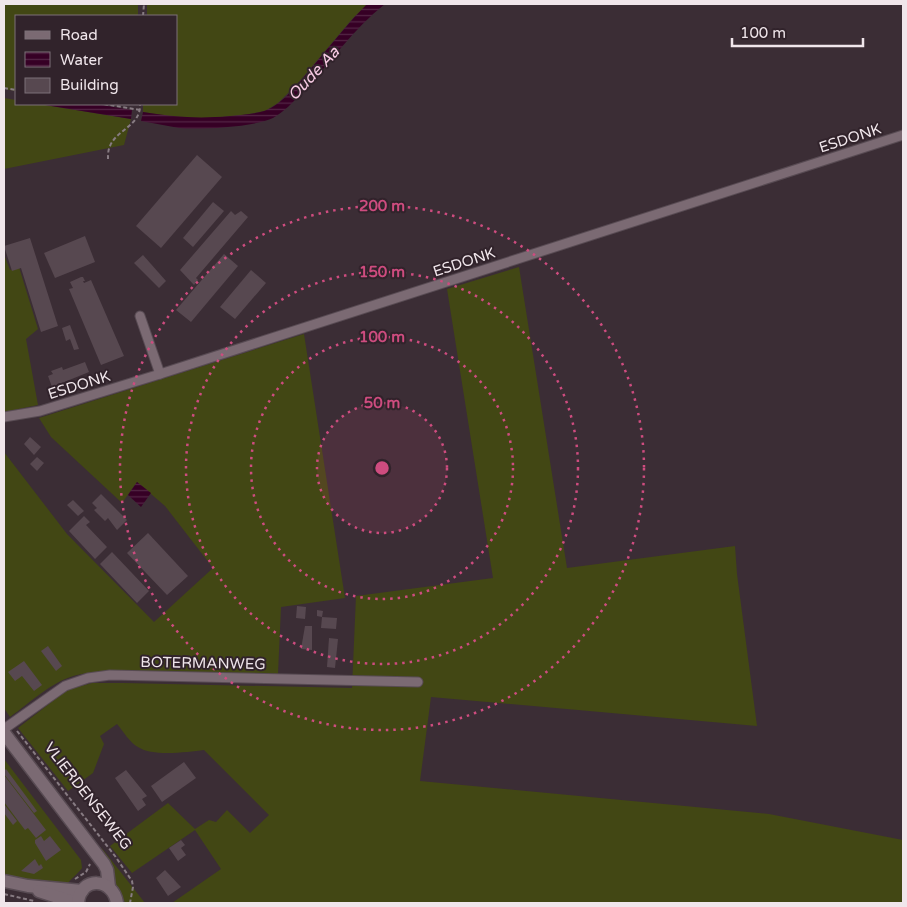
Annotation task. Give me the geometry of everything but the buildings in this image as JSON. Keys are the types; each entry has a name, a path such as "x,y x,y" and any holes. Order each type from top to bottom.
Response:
{"street":[{"name":"ESDONK","path":"4,418 40,411 160,374 903,135"},
{"path":"140,316 160,374"},
{"name":"BOTERMANWEG","path":"6,729 64,686 88,678 110,674 418,682"},
{"name":"VLIERDENSEWEG","path":"6,729 95,860 107,870 109,887 121,903"},
{"name":"VLIERDENSEWEG","path":"95,860 96,883"},
{"path":"4,881 28,886 82,891"},
{"path":"28,886 77,903 82,891 90,884 96,883 109,887"}],"path":[{"path":"110,105 140,110"},
{"path":"108,159 110,147 116,138 137,119 140,105"},
{"name":"VLIERDENSEWEG","path":"6,729 114,856 132,881 133,887 121,903"},
{"path":"68,890 76,878 86,872 95,860"},
{"path":"4,894 36,902"}],"green space":[{"path":"4,4 138,4 138,15 15,15 15,91 4,89"},
{"path":"147,4 368,4 353,18 298,83 278,103 265,111 199,119 178,118 143,112 143,105 178,105 178,15 147,15"},
{"path":"4,98 15,100 15,105 45,105 131,119 124,145 4,169"},
{"path":"5,257 10,270 19,267 38,329 26,339 38,405 4,412"},
{"path":"519,267 567,568 735,546 757,726 431,697 420,781 769,814 903,840 903,903 172,903 221,869 195,830 132,873 110,846 168,803 195,829 209,820 216,822 227,810 250,833 269,815 204,750 161,753 144,750 132,743 117,724 100,736 104,744 93,773 68,791 18,728 67,690 92,683 352,688 356,596 493,578 447,289"},
{"path":"304,334 345,598 281,607 278,674 117,671 82,674 68,678 50,687 10,717 4,708 4,452 67,534 154,622 213,568 165,506 137,482 122,503 51,437 39,418"},
{"path":"4,759 81,860 82,868 66,886 4,876"},
{"path":"101,847 145,903 126,903 120,896 114,886"}],"water":[{"name":"Oude Aa","path":"367,4 385,4 352,35 302,93 285,110 273,118 241,126 200,129 179,128 141,121 143,112 207,117 252,114 272,107 287,96"},
{"path":"45,105 101,105 132,110 131,119"},
{"path":"137,482 151,493 141,507 128,495"}]}
